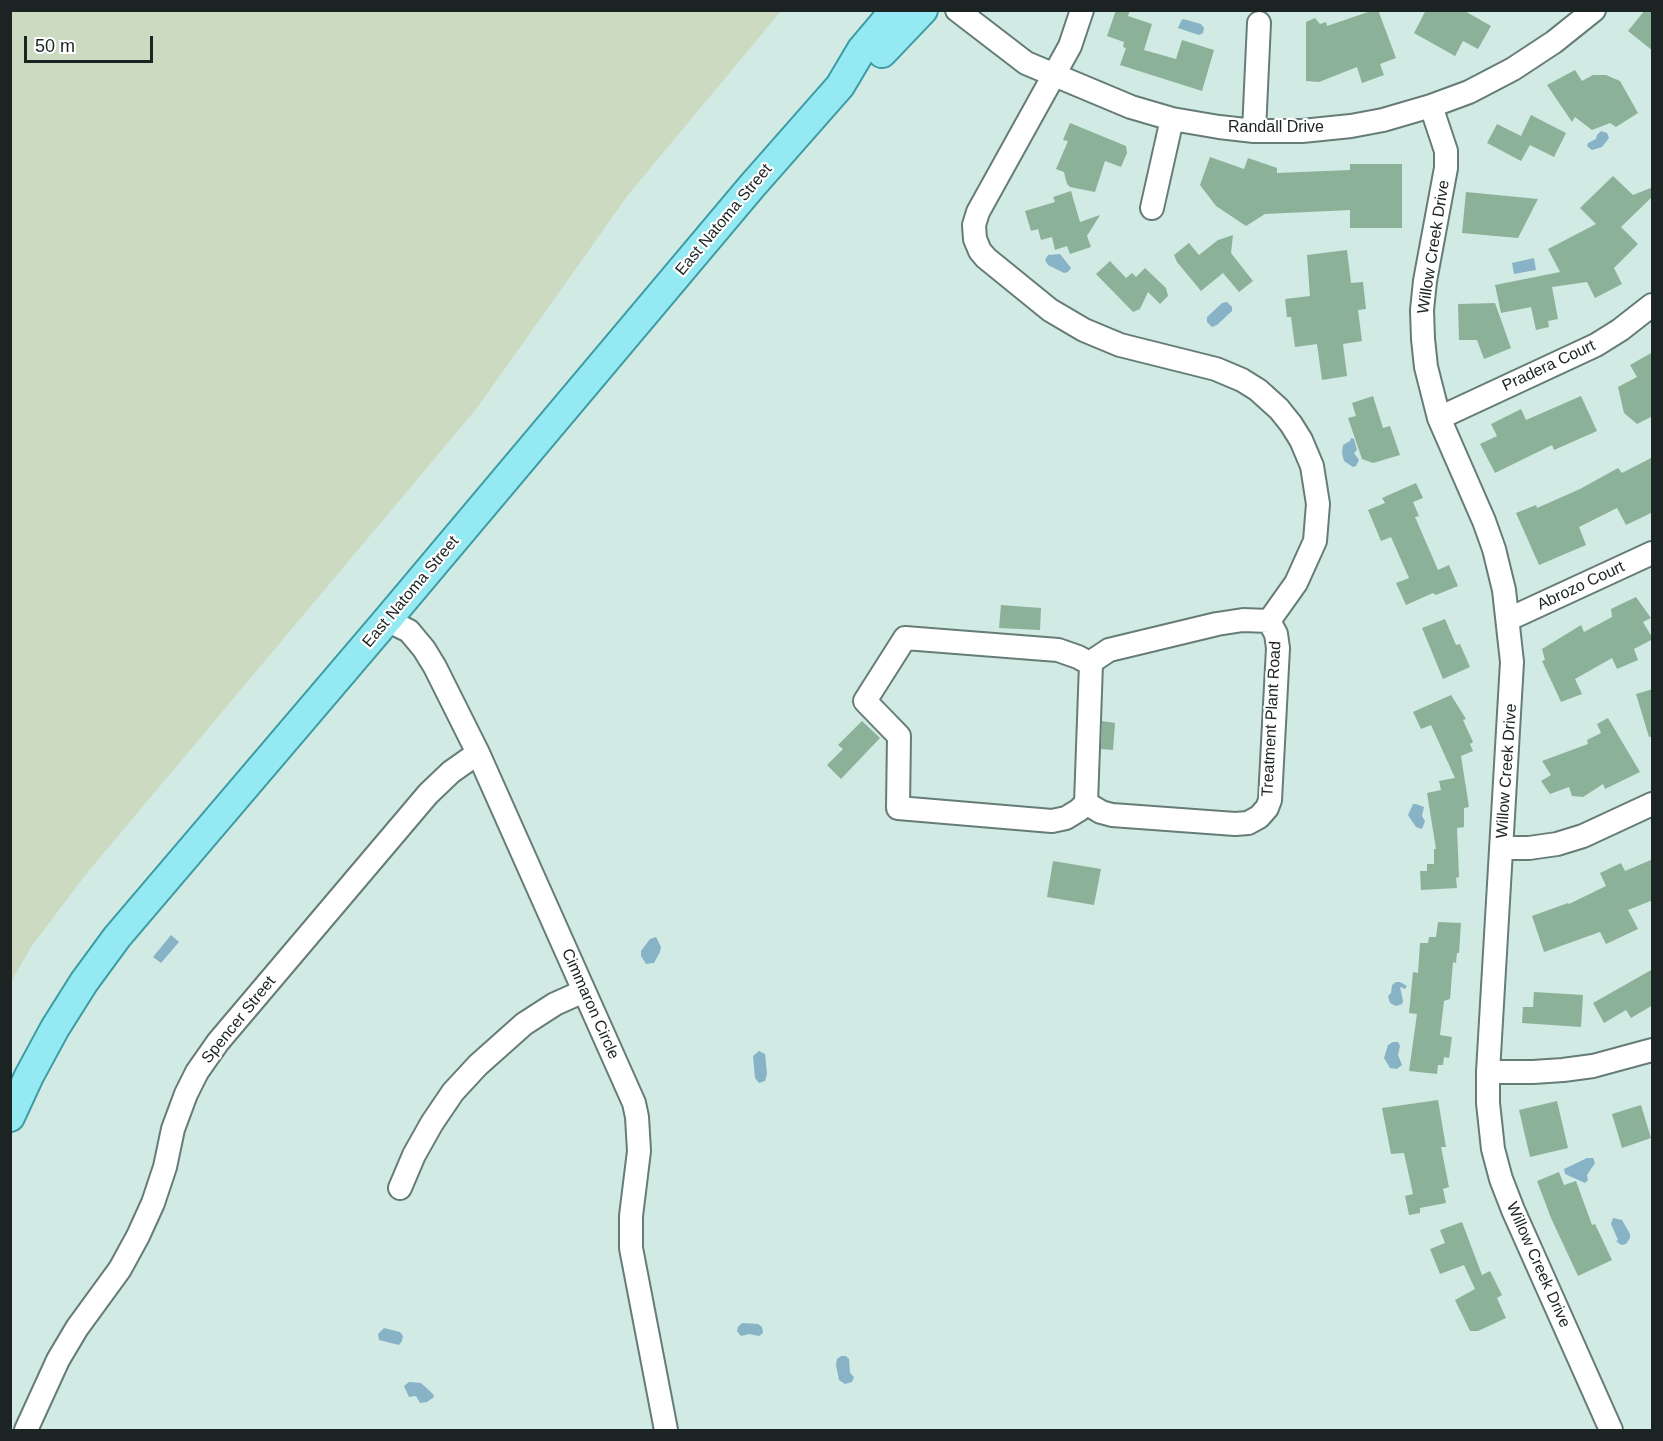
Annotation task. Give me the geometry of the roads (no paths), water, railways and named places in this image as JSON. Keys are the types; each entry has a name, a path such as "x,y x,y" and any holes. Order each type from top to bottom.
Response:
{"main road":[{"name":"East Natoma Street","path":"10,1117 55,1028 84,982 117,938 752,186 840,86 862,49 895,10"},
{"name":"East Natoma Street","path":"840,86 873,61 923,10"}],"street":[{"name":"Randall Drive","path":"957,10 1026,63 1054,76 1131,107 1172,119 1254,131 1302,131 1351,126 1383,120 1431,106 1469,92 1513,69 1554,42 1594,10"},
{"name":"Treatment Plant Road","path":"1082,10 1070,46 978,212 974,225 975,239 986,258 1058,315 1084,330 1120,345 1216,369 1242,380 1265,396 1291,424 1312,466 1318,504 1315,541 1296,583 1269,621"},
{"path":"1254,131 1259,23"},
{"name":"Willow Creek Drive","path":"1431,106 1446,151 1446,168 1425,281 1422,310 1426,367 1439,418 1494,549 1509,619 1512,662 1488,1072 1488,1103 1493,1149 1501,1179 1517,1220 1611,1431"},
{"path":"1152,208 1172,119"},
{"name":"Pradera Court","path":"1439,418 1596,345 1653,305"},
{"name":"Abrozo Court","path":"1509,619 1653,553"},
{"name":"Cimmaron Circle","path":"387,620 409,631 435,667 478,753 627,1087 637,1117 639,1151 631,1216 631,1248 666,1431"},
{"name":"Treatment Plant Road","path":"1091,664 1102,653 1109,650 1217,624 1243,620 1269,621"},
{"name":"Treatment Plant Road","path":"1086,803 1101,812 1112,815 1235,824 1248,823 1259,817 1270,800 1278,648 1276,634 1269,621"},
{"path":"905,638 1058,650 1091,664 1086,803 1066,818 1052,821 898,808 899,736 865,702 905,638"},
{"name":"Spencer Street","path":"26,1431 58,1360 72,1336 120,1269 138,1236 153,1203 165,1167 173,1129 197,1072 218,1041 428,794 478,753"},
{"path":"1502,848 1529,848 1557,844 1583,836 1653,804"},
{"path":"400,1188 414,1155 432,1123 453,1092 477,1065 524,1024 555,1004 584,991"},
{"path":"1488,1072 1563,1070 1593,1066 1653,1050"}],"water":[{"path":"1183,19 1201,24 1204,28 1203,33 1199,35 1178,28"},
{"path":"1601,131 1607,133 1609,138 1602,147 1592,150 1587,146 1588,143 1596,139"},
{"path":"1060,254 1071,268 1068,272 1064,273 1048,265 1045,260 1048,255"},
{"path":"1534,258 1536,270 1514,274 1512,263"},
{"path":"1227,302 1232,307 1232,311 1212,327 1207,322 1207,317 1222,303"},
{"path":"1351,438 1354,439 1357,450 1354,453 1359,460 1353,467 1344,461 1342,453 1343,445"},
{"path":"1413,804 1424,807 1422,816 1425,821 1422,829 1416,827 1408,815"},
{"path":"171,935 179,942 161,963 153,957"},
{"path":"656,937 661,947 660,952 654,963 646,964 641,951 650,939"},
{"path":"1396,982 1407,986 1405,989 1400,987 1403,1001 1402,1004 1396,1006 1390,1003 1388,996 1392,985"},
{"path":"1398,1042 1400,1046 1398,1055 1402,1065 1397,1069 1390,1068 1384,1058 1388,1045"},
{"path":"759,1051 765,1054 767,1074 765,1081 759,1083 755,1078 753,1056"},
{"path":"1587,1158 1593,1158 1595,1163 1585,1183 1565,1174 1564,1169"},
{"path":"1613,1218 1622,1220 1630,1234 1626,1244 1621,1245 1616,1241 1618,1240 1611,1224"},
{"path":"742,1323 758,1324 762,1327 763,1333 759,1336 749,1334 741,1336 737,1331"},
{"path":"384,1328 400,1332 403,1336 399,1345 379,1340 378,1334"},
{"path":"841,1356 849,1359 850,1373 854,1377 852,1382 845,1384 839,1380 836,1365 837,1359"},
{"path":"409,1382 421,1383 434,1397 427,1402 420,1403 416,1396 409,1397 404,1386"}]}
